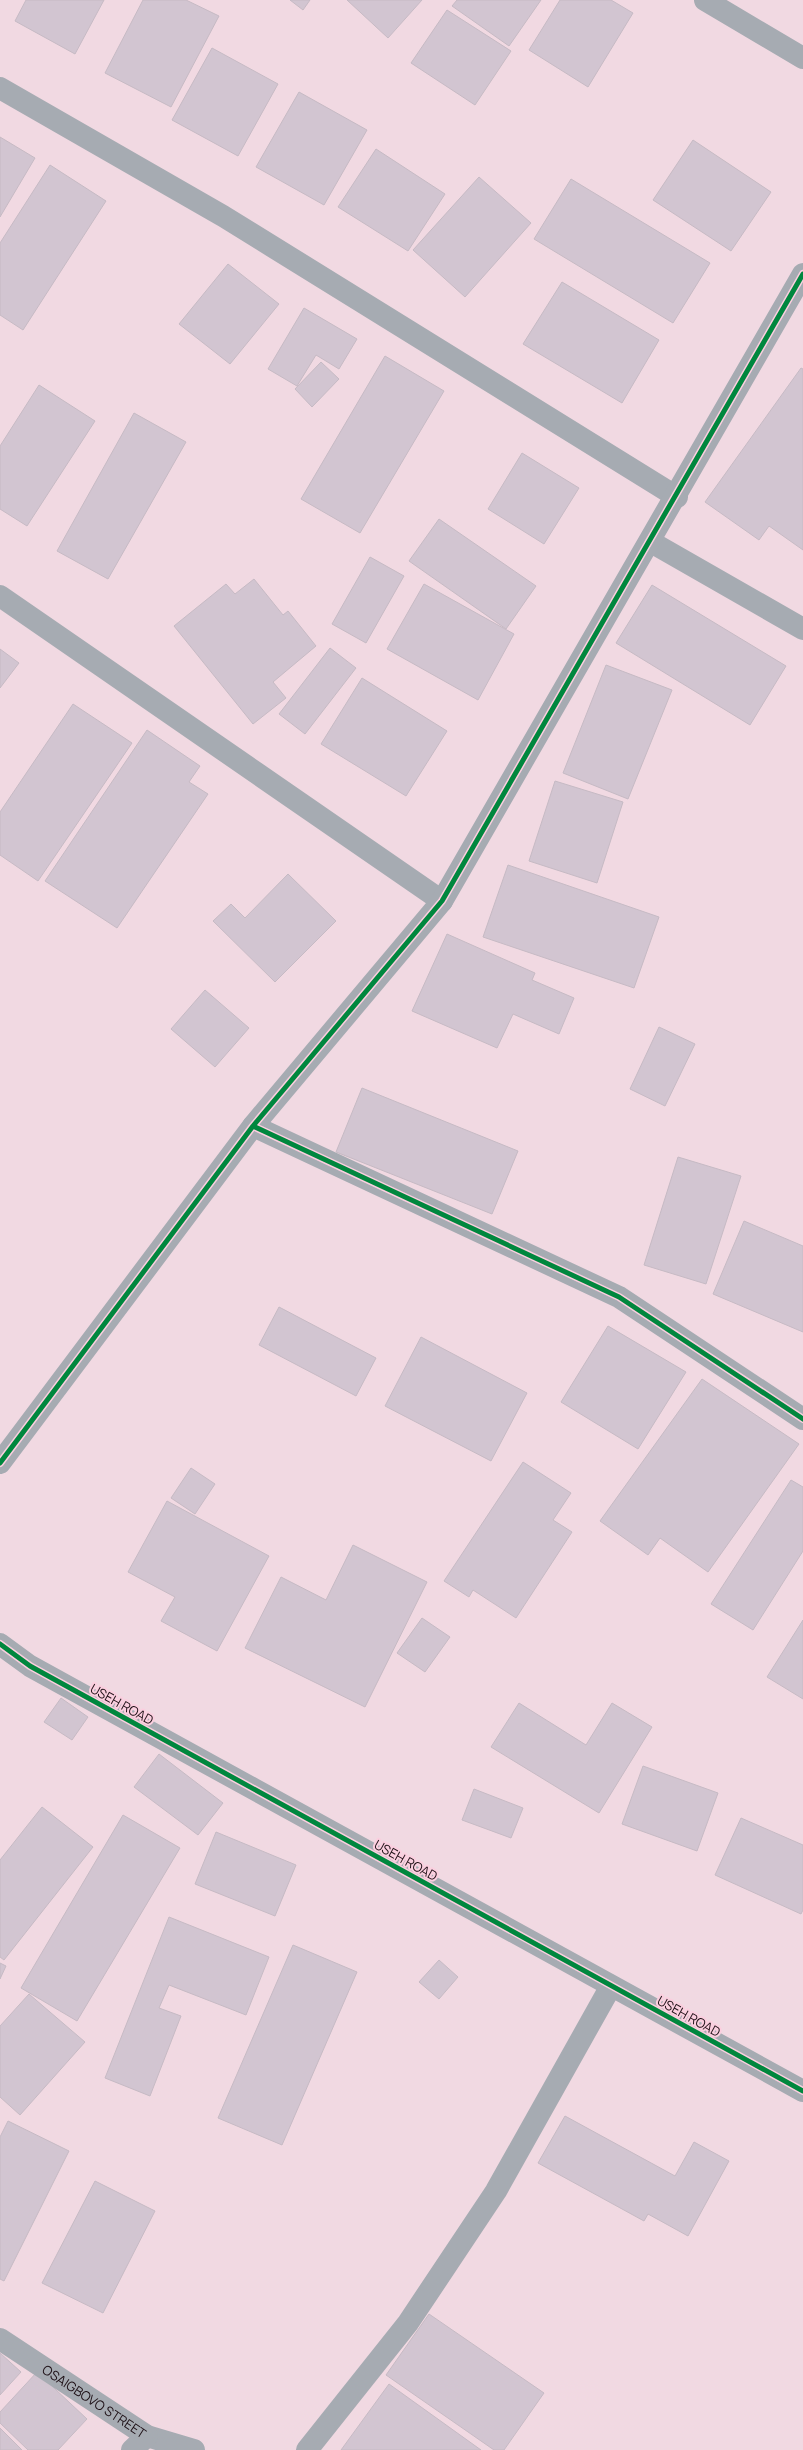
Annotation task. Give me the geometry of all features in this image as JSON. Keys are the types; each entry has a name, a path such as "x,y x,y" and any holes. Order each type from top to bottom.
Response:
{"street":[{"path":"705,0 803,58"},
{"path":"0,88 223,216 676,497"},
{"path":"0,1463 253,1126 442,901 651,542 803,274"},
{"path":"651,542 803,629"},
{"path":"0,596 442,901"},
{"path":"253,1126 619,1297 803,1419"},
{"name":"USEH ROAD","path":"0,1644 30,1666 803,2091"},
{"path":"306,2450 408,2323 496,2190 611,1986"},
{"name":"OSAIGBOVO STREET","path":"0,2339 139,2443 194,2450"}],"building":[{"path":"26,0 104,0 75,54 15,21"},
{"path":"143,0 186,0 219,16 171,107 105,73"},
{"path":"290,0 310,0 303,10"},
{"path":"347,0 422,0 388,38"},
{"path":"457,0 541,0 509,46 452,6"},
{"path":"560,0 611,0 633,13 588,87 529,50"},
{"path":"447,10 511,51 475,105 411,63"},
{"path":"212,48 278,84 238,156 172,120"},
{"path":"299,92 367,130 324,205 256,167"},
{"path":"0,137 35,158 0,217"},
{"path":"693,140 771,192 731,251 653,200"},
{"path":"376,149 445,194 408,251 338,207"},
{"path":"50,165 106,201 23,330 0,315 0,243"},
{"path":"479,177 531,223 465,297 413,250"},
{"path":"571,179 710,263 673,323 534,239"},
{"path":"228,264 279,304 230,364 179,324"},
{"path":"562,282 659,340 622,403 523,344"},
{"path":"304,308 357,339 339,369 316,355 297,386 268,369"},
{"path":"385,356 444,391 360,533 301,499"},
{"path":"321,362 339,379 312,407 295,389"},
{"path":"801,368 803,369 803,550 769,526 759,540 705,502"},
{"path":"39,385 95,421 27,526 0,509 0,446"},
{"path":"134,413 186,442 108,579 57,551"},
{"path":"522,453 579,488 544,544 488,509"},
{"path":"439,519 536,586 506,629 409,561"},
{"path":"370,557 404,576 366,643 332,624"},
{"path":"254,579 283,615 288,611 316,646 273,682 286,698 253,724 174,626 226,584 235,594"},
{"path":"424,584 514,634 478,700 387,649"},
{"path":"652,585 786,666 750,725 616,643"},
{"path":"330,648 356,668 305,734 279,714"},
{"path":"0,649 19,663 0,688"},
{"path":"606,665 672,690 628,799 563,773"},
{"path":"362,678 447,731 406,796 321,744"},
{"path":"73,704 132,743 38,881 0,855 0,812"},
{"path":"147,730 200,766 189,782 208,794 117,928 45,881"},
{"path":"555,781 623,802 597,883 529,861"},
{"path":"508,865 659,917 634,988 483,937"},
{"path":"288,874 336,921 275,982 213,921 231,904 245,918"},
{"path":"447,934 535,973 532,980 574,998 559,1034 513,1014 497,1048 412,1011"},
{"path":"205,990 249,1028 215,1067 171,1029"},
{"path":"659,1027 695,1044 665,1106 630,1089"},
{"path":"362,1088 518,1151 492,1214 336,1152"},
{"path":"678,1157 741,1176 706,1284 644,1265"},
{"path":"744,1221 803,1246 803,1332 713,1294"},
{"path":"279,1307 376,1358 356,1396 259,1345"},
{"path":"608,1326 686,1372 638,1449 561,1402"},
{"path":"421,1337 527,1393 491,1461 385,1406"},
{"path":"702,1379 799,1444 708,1572 660,1538 648,1555 600,1521"},
{"path":"523,1462 571,1493 553,1520 572,1532 516,1618 473,1590 469,1597 444,1581"},
{"path":"191,1468 215,1484 195,1514 171,1498"},
{"path":"791,1480 803,1487 803,1551 753,1630 711,1604"},
{"path":"167,1501 269,1556 217,1651 161,1621 175,1597 128,1572"},
{"path":"353,1545 427,1582 365,1707 245,1648 281,1577 326,1600"},
{"path":"422,1618 450,1637 425,1672 397,1653"},
{"path":"803,1620 803,1699 767,1677"},
{"path":"61,1698 88,1717 72,1740 44,1722"},
{"path":"519,1703 586,1745 612,1703 652,1727 599,1813 491,1747"},
{"path":"159,1754 223,1803 198,1835 134,1787"},
{"path":"643,1766 718,1793 697,1851 622,1824"},
{"path":"474,1789 523,1808 511,1838 462,1820"},
{"path":"42,1807 93,1847 4,1960 0,1957 0,1860"},
{"path":"123,1815 180,1848 77,2021 21,1988"},
{"path":"741,1818 803,1845 803,1910 801,1914 715,1875"},
{"path":"216,1832 296,1865 275,1916 195,1884"},
{"path":"169,1917 269,1957 246,2015 169,1985 159,2008 181,2016 150,2096 105,2078"},
{"path":"293,1945 357,1972 282,2145 218,2118"},
{"path":"439,1960 458,1977 439,1999 419,1982"},
{"path":"0,1963 6,1966 0,1979"},
{"path":"29,1994 85,2042 20,2115 0,2097 0,2026"},
{"path":"565,2116 675,2176 694,2142 729,2161 688,2236 648,2214 644,2221 538,2163"},
{"path":"8,2121 69,2151 4,2281 0,2279 0,2137"},
{"path":"95,2181 155,2211 103,2313 42,2283"},
{"path":"429,2314 544,2393 504,2450 494,2450 386,2375"},
{"path":"0,2353 21,2372 0,2395"},
{"path":"37,2372 87,2419 58,2450 28,2450 0,2423 0,2412"},
{"path":"389,2384 481,2450 341,2450"},
{"path":"0,2428 22,2450 0,2450"}],"cycle path":[{"path":"253,1126 442,901 803,274"},
{"path":"0,1463 253,1126 619,1297 803,1419"},
{"path":"0,1644 30,1666 803,2091"}]}
